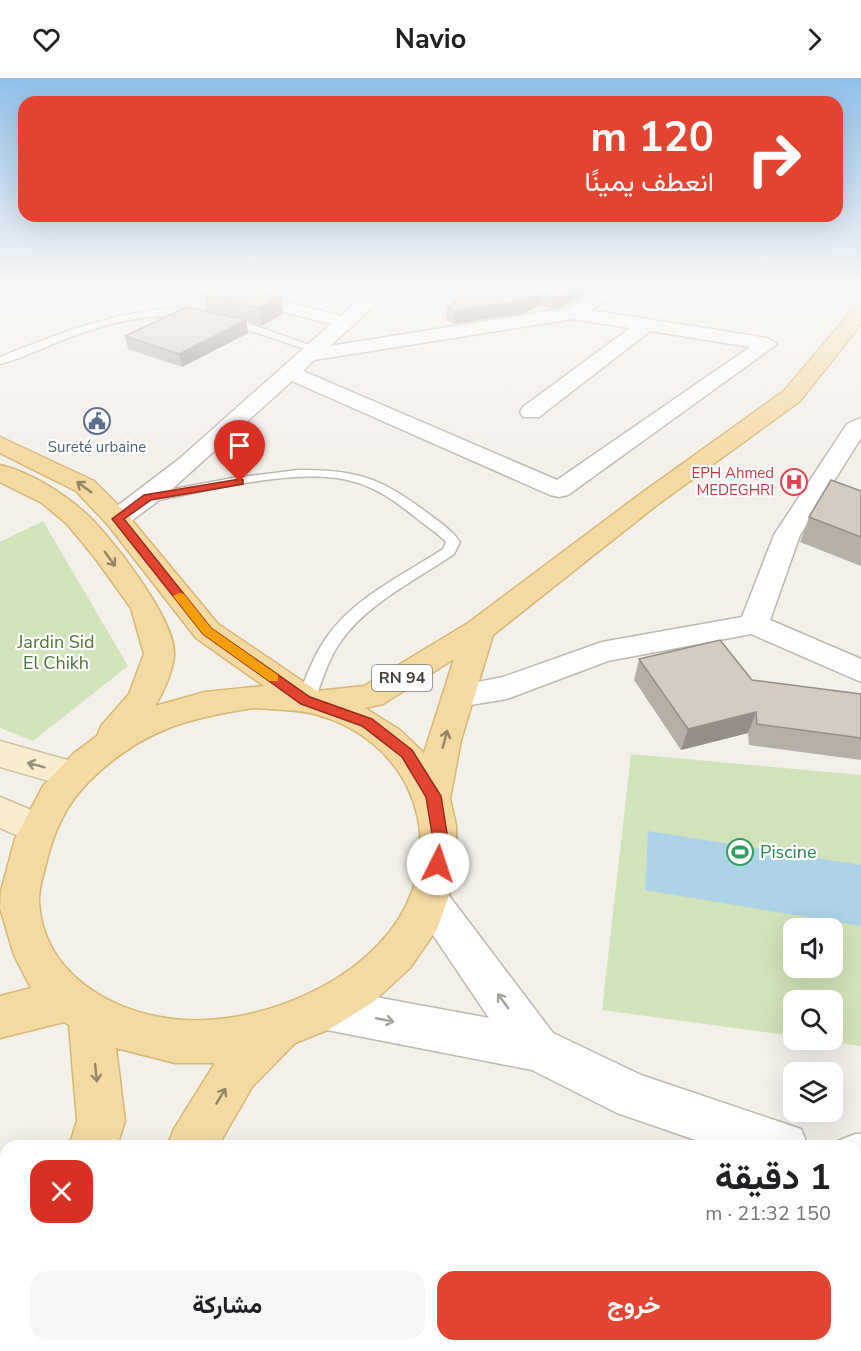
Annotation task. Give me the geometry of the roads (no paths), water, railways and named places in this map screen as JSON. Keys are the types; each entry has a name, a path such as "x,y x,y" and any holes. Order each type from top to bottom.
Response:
{"main road":[{"path":"479,630 648,500 792,396 833,346"},
{"path":"0,444 85,486 117,519 207,631 312,702 367,722 407,753 433,796 442,846 430,901 407,941 372,978 327,1009 278,1030 227,1041 177,1042 130,1033 79,1007 32,954 9,905 35,828 52,800 144,698 159,654 145,607 105,552 76,518 51,498 0,472"},
{"name":"RN 94","path":"433,796 444,740 479,630"},
{"name":"RN 94","path":"312,702 372,696 479,630"},
{"path":"0,753 85,765 145,725 198,705 253,697 312,702"},
{"path":"0,811 35,828"},
{"path":"0,1017 79,1007"},
{"path":"79,1007 101,1121 95,1140"},
{"path":"195,1140 236,1071 278,1030"}],"street":[{"path":"117,519 147,498 290,374 318,346"},
{"path":"312,352 351,346"},
{"path":"531,412 618,346"},
{"path":"290,374 559,490 763,346"},
{"path":"754,624 787,535 855,429 861,425"},
{"path":"458,696 507,688 602,652 754,624 861,670"},
{"path":"430,901 537,1049"},
{"path":"327,1009 537,1049 634,1096 766,1140"}],"lane":[{"path":"0,361 34,346"},
{"path":"296,346 312,352"},
{"path":"147,498 286,475 346,473 378,485 446,534 453,542 449,551 371,605 340,631 321,662 312,702"}],"water":[{"path":"648,831 861,865 861,926 843,923 843,918 813,918 645,890"}],"place":[{"name":"Sureté urbaine","path":"97,421"},
{"name":"EPH Ahmed MEDEGHRI","path":"794,482"},
{"name":"Piscine","path":"740,852"}],"park label":[{"name":"Jardin Sid El Chikh","path":"56,652"}]}
